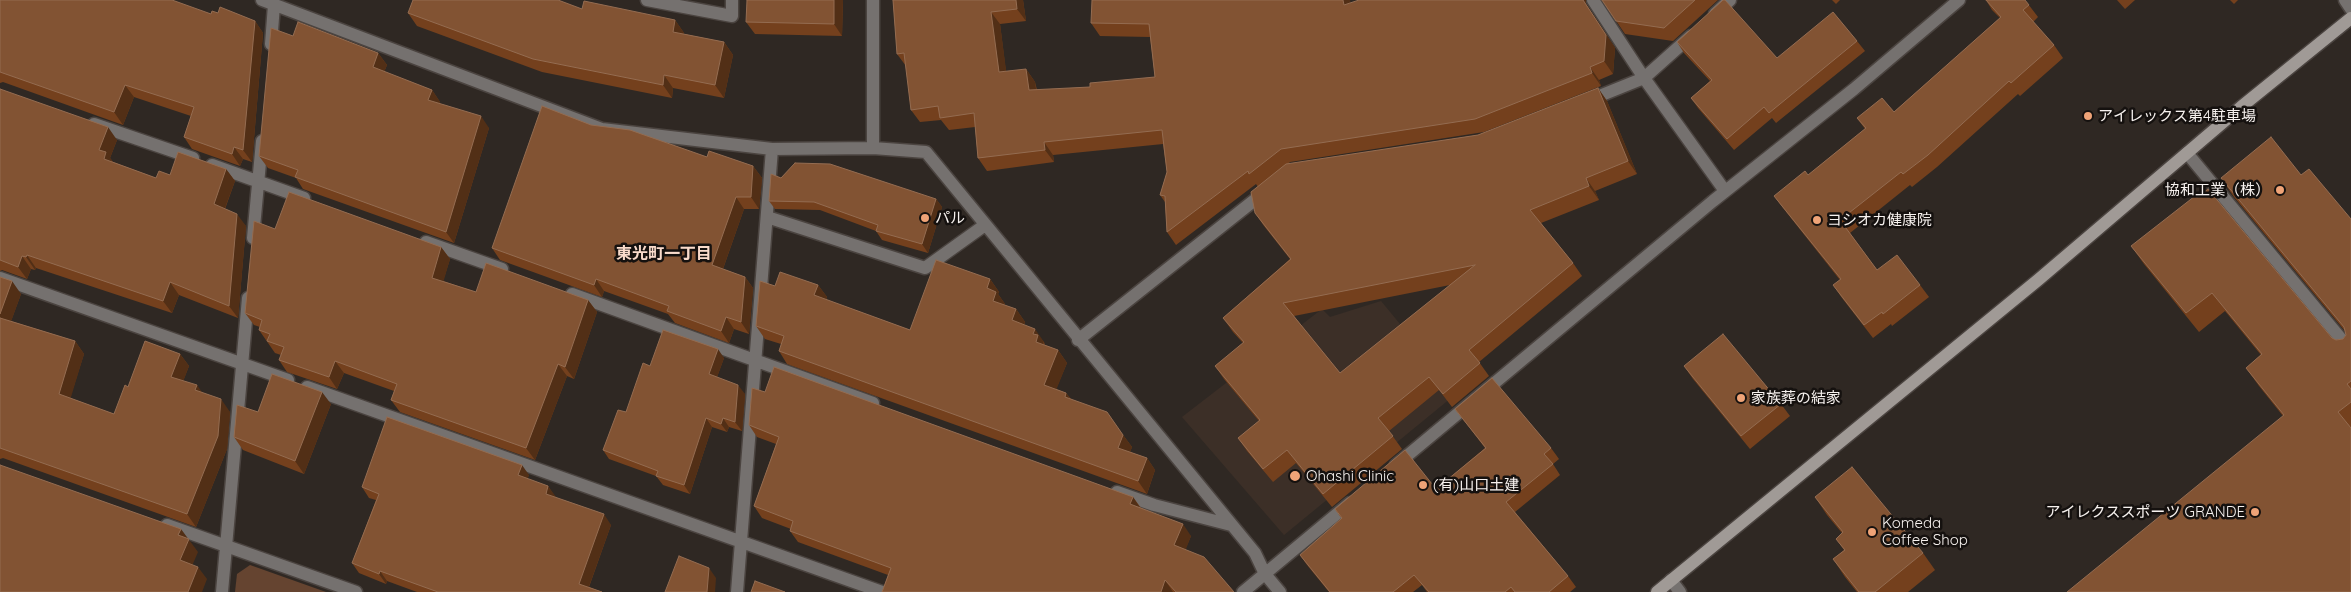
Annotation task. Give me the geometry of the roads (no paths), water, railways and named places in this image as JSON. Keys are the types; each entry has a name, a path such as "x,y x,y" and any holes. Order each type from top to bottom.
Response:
{"street":[{"path":"262,0 602,129 772,149 873,148 926,152 1078,340 1255,553 1265,574 1280,592"},
{"path":"647,0 732,16 732,0"},
{"path":"873,0 873,148"},
{"path":"1593,0 1644,78 1725,192"},
{"path":"1574,106 1644,78 1730,0"},
{"path":"1388,471 1725,192 1854,89 1958,0"},
{"path":"2345,0 2351,9"},
{"path":"270,54 274,5"},
{"path":"1657,592 2038,280 2187,153 2351,18"},
{"path":"83,120 314,202"},
{"path":"252,248 263,132"},
{"path":"736,592 772,149"},
{"path":"2187,153 2351,351"},
{"path":"1078,340 1277,182"},
{"path":"767,217 925,268 985,225"},
{"path":"417,239 511,272"},
{"path":"0,278 882,592"},
{"path":"222,592 249,287"},
{"path":"558,289 884,407"},
{"path":"1107,488 1154,505 1231,525"},
{"path":"1243,592 1357,497"},
{"path":"150,520 356,592"},
{"path":"1671,580 1680,592"}],"place":[{"name":"アイレックス第4駐車場","path":"2088,116"},
{"name":"協和工業（株）","path":"2280,190"},
{"name":"パル","path":"925,218"},
{"name":"ヨシオカ健康院","path":"1817,220"},
{"name":"家族葬の結家","path":"1741,398"},
{"name":"Ohashi Clinic","path":"1295,476"},
{"name":"(有)山口土建","path":"1423,485"},
{"name":"アイレクススポーツ GRANDE","path":"2255,512"},
{"name":"Komeda Coffee Shop","path":"1872,532"}],"district":[{"name":"東光町一丁目","path":"664,254"}]}
